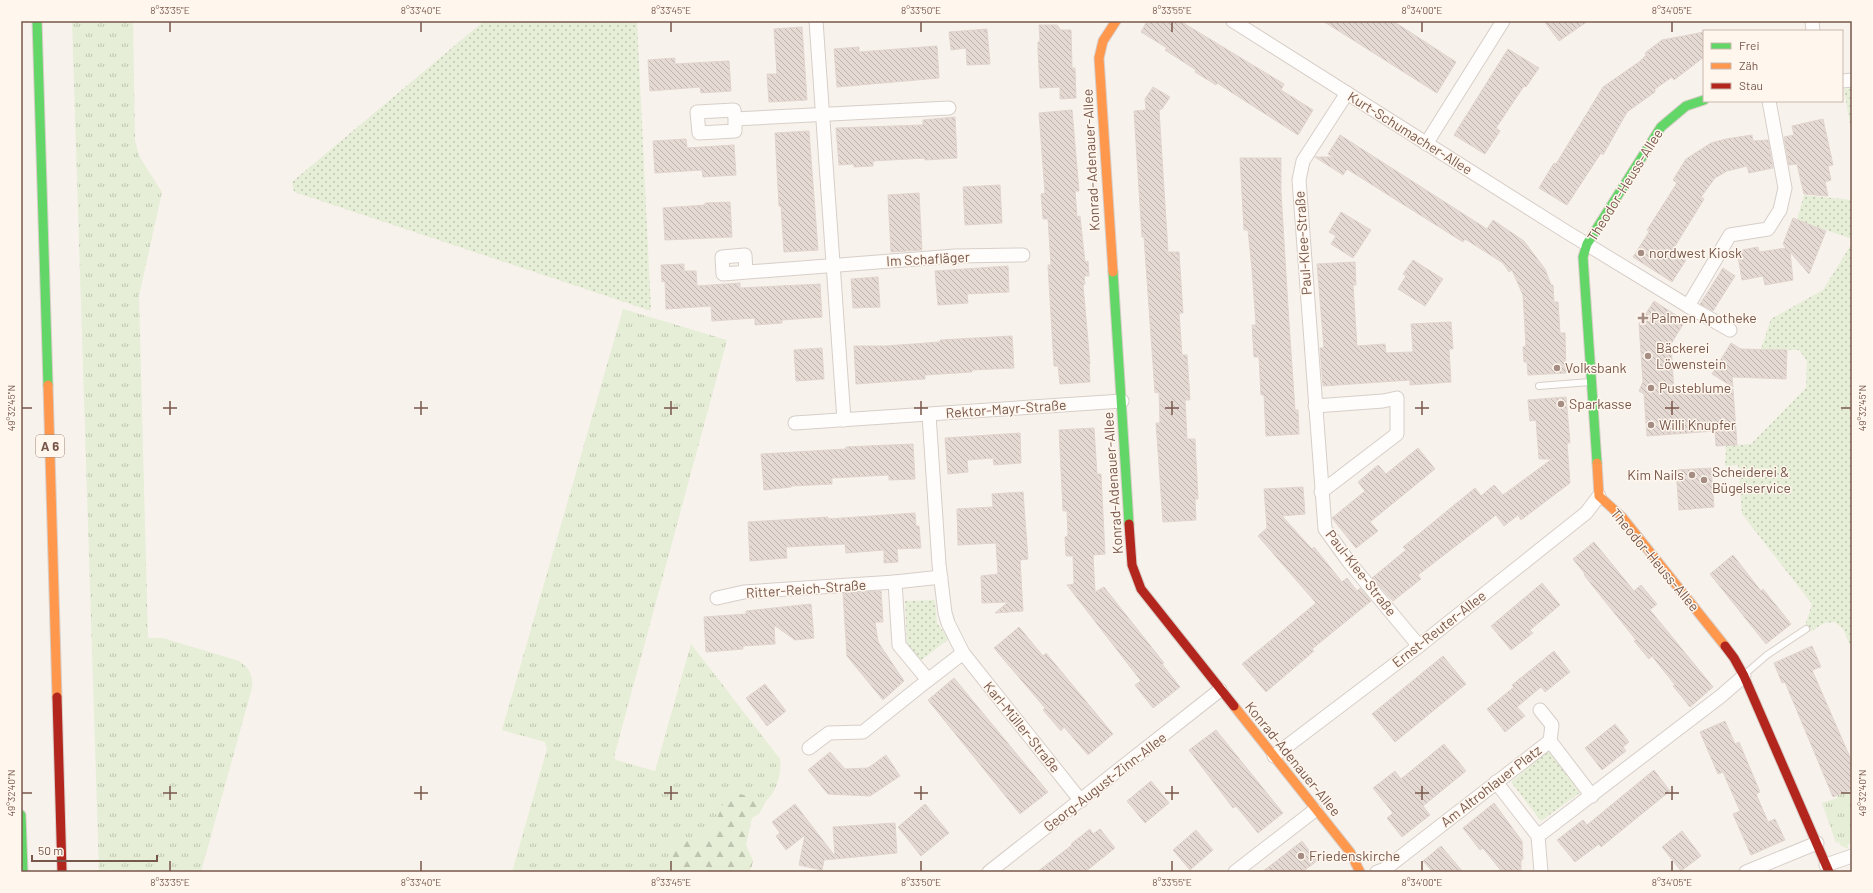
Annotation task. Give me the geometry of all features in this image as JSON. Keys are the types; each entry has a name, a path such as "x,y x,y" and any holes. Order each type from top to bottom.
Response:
{"main road":[{"name":"A 6","path":"37,21 62,872"},
{"name":"Konrad-Adenauer-Allee","path":"1116,21 1103,41 1099,58 1132,565 1141,589 1315,810 1350,852 1360,872"},
{"name":"Theodor-Heuss-Allee","path":"1703,100 1686,106 1661,127 1587,244 1583,257 1593,382 1599,496 1622,517 1734,658 1744,676 1828,868"},
{"path":"21,815 23,872"}],"street":[{"path":"816,21 844,420"},
{"name":"Kurt-Schumacher-Allee","path":"1233,21 1426,144 1688,306 1730,330"},
{"path":"1426,144 1503,21"},
{"name":"Paul-Klee-Straße","path":"1347,93 1303,161 1299,180 1321,492 1325,529 1349,562 1419,646"},
{"path":"1688,306 1730,235 1768,229 1780,210 1785,188 1769,102"},
{"path":"735,119 949,108"},
{"name":"Im Schafläger","path":"746,272 955,256 1023,255"},
{"path":"1315,406 1397,398 1397,434 1321,492"},
{"name":"Rektor-Mayr-Straße","path":"795,423 1122,401"},
{"name":"Karl-Müller-Straße","path":"929,415 941,578 946,618 963,653 1081,801"},
{"name":"Ernst-Reuter-Allee","path":"1274,756 1419,646 1586,513 1599,496"},
{"path":"928,680 900,645 895,582 941,578"},
{"name":"Ritter-Reich-Straße","path":"717,598 744,592 895,582"},
{"path":"809,748 829,733 862,732 963,653"},
{"path":"1538,836 1721,696 1744,676"},
{"name":"Georg-August-Zinn-Allee","path":"989,872 1220,690"},
{"path":"1540,710 1552,725 1550,741"},
{"name":"Am Altrohlauer Platz","path":"1377,872 1385,869 1550,741 1592,796"},
{"path":"1496,782 1538,836 1540,872"},
{"path":"1235,872 1315,810"},
{"path":"1746,872 1817,842"},
{"path":"1828,868 1852,856"}],"lane":[{"path":"1539,386 1593,382"},
{"path":"1744,676 1767,655 1806,629"}],"green space":[{"path":"72,21 133,21 135,140 139,156 162,192 139,296 148,638 163,638 239,661 248,669 252,679 252,688 201,872 99,872"},
{"path":"484,21 637,21 651,311 294,192 292,182"},
{"path":"1852,88 1852,136 1844,89"},
{"path":"1804,195 1852,200 1852,239 1797,220"},
{"path":"1852,243 1852,650 1843,629 1835,622 1824,623 1810,632 1805,626 1812,604 1742,514 1738,465 1725,466 1726,446 1751,444 1806,388 1807,361 1799,350 1761,349 1771,319 1823,290"},
{"path":"623,309 727,340 614,757 616,760 655,771 691,644 780,759 778,782 770,797 766,801 754,799 717,819 709,836 671,868 680,872 512,872 547,749 545,742 502,730"},
{"path":"935,600 937,623 949,639 920,661 907,644 905,601"},
{"path":"1549,750 1581,792 1541,821 1511,782"},
{"path":"1852,789 1852,843 1847,845 1849,849 1841,846 1839,842 1836,843 1822,803 1837,798 1837,795"},
{"path":"729,791 766,801 759,814 752,818 746,845 753,861 750,872 680,872 671,868 674,842 709,836"}],"building":[{"path":"1147,21 1180,21 1284,84 1281,90 1313,110 1298,135 1217,83 1216,85 1195,72 1196,70 1165,50 1167,48 1141,32"},
{"path":"1323,21 1393,21 1456,62 1437,93"},
{"path":"1544,21 1588,21 1559,41"},
{"path":"1039,25 1057,25 1061,30 1071,30 1072,68 1075,68 1076,98 1060,99 1060,87 1040,88 1038,50 1038,42 1040,41"},
{"path":"802,27 807,100 769,102 767,74 777,74 774,29"},
{"path":"987,29 990,64 967,65 966,48 951,50 949,32"},
{"path":"1703,32 1703,58 1674,80 1672,77 1655,89 1655,92 1627,112 1603,155 1601,153 1567,205 1539,188 1554,163 1556,164 1603,87 1639,62 1646,55 1645,53 1662,40"},
{"path":"937,46 939,78 837,87 834,49 859,47 859,52"},
{"path":"1508,49 1539,68 1526,87 1524,86 1496,128 1500,131 1485,154 1454,135"},
{"path":"675,58 675,64 729,61 731,91 701,93 700,87 650,91 648,60"},
{"path":"1153,87 1170,97 1162,109 1159,110 1168,252 1179,252 1183,313 1179,313 1182,355 1187,355 1190,400 1185,400 1187,439 1195,439 1198,499 1195,499 1196,520 1163,522 1156,423 1160,423 1159,392 1155,393 1144,237 1142,237 1134,111 1146,110 1145,99"},
{"path":"1072,110 1079,191 1075,191 1077,217 1080,216 1085,262 1088,261 1089,276 1084,276 1085,284 1083,285 1090,364 1090,382 1060,384 1058,366 1054,366 1048,265 1051,265 1048,219 1043,219 1041,194 1045,193 1039,113"},
{"path":"955,117 957,158 873,161 873,166 854,167 854,164 839,165 836,128 923,125 923,120"},
{"path":"1823,119 1833,165 1828,166 1831,180 1825,182 1828,196 1804,194 1797,164 1789,165 1784,137 1794,135 1792,126"},
{"path":"809,131 818,250 784,252 781,206 779,206 775,133"},
{"path":"1340,135 1487,229 1493,220 1524,241 1545,269 1551,285 1553,285 1554,302 1558,302 1560,333 1565,333 1566,373 1528,375 1527,362 1524,362 1523,347 1526,346 1523,295 1512,270 1509,272 1503,263 1465,239 1463,242 1347,169 1343,175 1315,157 1334,157 1328,154"},
{"path":"1752,135 1753,141 1768,140 1773,168 1749,173 1747,166 1727,171 1715,178 1701,197 1704,199 1672,251 1686,260 1672,282 1633,257 1649,232 1647,230 1677,183 1673,180 1686,159 1711,143"},
{"path":"686,139 687,148 734,145 736,175 703,177 702,170 655,173 653,141"},
{"path":"1240,158 1281,158 1281,192 1289,323 1295,410 1298,410 1299,434 1266,436 1264,395 1261,395 1259,357 1254,357 1252,325 1256,325 1248,230 1244,230"},
{"path":"1000,185 1002,223 965,225 963,187"},
{"path":"919,193 922,250 891,252 888,195"},
{"path":"730,202 732,237 665,240 663,208 705,205 705,203"},
{"path":"1341,212 1371,230 1353,258 1331,244 1336,236 1329,232"},
{"path":"1793,218 1826,231 1809,274 1790,252 1793,280 1765,285 1763,276 1742,280 1737,251 1758,247 1759,252 1786,248 1783,244"},
{"path":"1413,260 1443,279 1425,306 1398,289 1406,276 1403,274"},
{"path":"1355,262 1356,285 1353,285 1357,346 1385,344 1386,353 1413,352 1411,324 1451,322 1453,349 1449,349 1451,382 1410,385 1410,380 1323,386 1320,348 1324,348 1317,264"},
{"path":"684,264 684,271 696,271 697,286 740,283 740,288 820,284 822,317 782,320 782,323 755,325 755,318 712,321 711,306 666,309 665,281 662,282 661,265"},
{"path":"1008,266 1009,292 967,294 968,303 938,305 935,271"},
{"path":"1723,268 1735,276 1713,311 1700,304"},
{"path":"878,277 880,307 853,308 851,279"},
{"path":"1654,301 1685,321 1671,344 1674,393 1733,389 1737,445 1716,446 1715,431 1647,436 1644,394 1639,391 1643,382 1639,324"},
{"path":"1012,336 1014,368 972,370 972,372 925,375 925,379 856,384 854,346 886,346 940,342 940,340"},
{"path":"1731,343 1741,349 1787,350 1786,379 1732,377 1733,387 1712,374"},
{"path":"822,348 824,379 796,381 794,350"},
{"path":"1566,397 1570,443 1567,443 1570,483 1521,520 1518,515 1504,526 1496,515 1418,575 1421,579 1393,601 1372,578 1406,550 1403,547 1475,488 1481,496 1494,485 1503,495 1552,459 1539,459 1536,420 1530,421 1528,400"},
{"path":"1094,428 1097,474 1101,474 1105,554 1093,555 1095,592 1104,587 1164,663 1162,664 1180,687 1153,708 1135,685 1141,681 1067,585 1074,584 1073,556 1066,556 1065,537 1068,536 1067,511 1063,511 1059,430"},
{"path":"1020,433 1021,463 994,465 993,458 967,460 968,472 948,474 945,438"},
{"path":"913,444 915,479 889,480 889,475 832,478 832,484 791,486 764,490 761,454 846,449 846,447"},
{"path":"1418,448 1435,469 1370,522 1378,531 1356,548 1332,518 1365,491 1358,482 1378,465 1386,474"},
{"path":"1711,468 1714,507 1679,510 1676,470"},
{"path":"1303,487 1305,514 1282,516 1312,549 1314,547 1342,582 1347,578 1357,591 1360,588 1371,601 1312,649 1314,651 1266,692 1242,664 1316,603 1258,536 1267,528 1264,489"},
{"path":"1023,492 1028,559 1020,560 1023,611 995,613 1008,602 982,603 981,576 998,574 996,543 958,545 957,509 993,507 992,494"},
{"path":"915,513 916,526 919,526 921,548 897,549 898,562 884,563 884,550 846,553 845,544 786,547 787,558 750,561 748,522 828,517 828,519"},
{"path":"1594,542 1634,591 1641,585 1657,604 1650,610 1713,687 1690,707 1652,656 1649,659 1634,641 1636,640 1573,559"},
{"path":"1733,555 1761,591 1763,589 1791,624 1766,644 1710,574"},
{"path":"1542,583 1560,605 1530,630 1533,633 1511,650 1491,626"},
{"path":"881,591 883,622 875,622 878,642 904,681 883,700 847,656 843,593"},
{"path":"811,604 814,638 795,640 774,625 775,644 743,646 743,649 706,652 704,617 746,614 746,611"},
{"path":"1019,627 1043,656 1046,653 1113,734 1088,755 1064,727 1061,731 1043,710 1045,708 994,648"},
{"path":"1812,646 1821,667 1812,670 1852,762 1852,789 1833,797 1785,682 1782,683 1774,663"},
{"path":"1554,651 1570,672 1545,692 1541,687 1517,707 1525,716 1505,732 1487,709 1514,687 1512,685"},
{"path":"1443,656 1466,684 1395,742 1372,714"},
{"path":"954,678 1048,792 1020,814 928,700"},
{"path":"765,684 786,711 767,726 746,698"},
{"path":"1725,721 1735,744 1739,742 1760,792 1756,794 1768,822 1775,819 1785,840 1751,855 1733,814 1740,811 1723,772 1718,774 1700,732"},
{"path":"1615,724 1629,742 1623,747 1626,751 1602,770 1585,748"},
{"path":"1216,730 1283,813 1258,833 1236,806 1233,808 1189,750"},
{"path":"1444,744 1466,771 1423,806 1430,815 1402,837 1387,818 1393,813 1373,788 1395,771 1401,779"},
{"path":"830,752 845,769 868,768 886,755 900,776 870,796 828,794 808,770"},
{"path":"1654,770 1670,791 1601,847 1599,844 1575,862 1557,840 1583,820 1587,825"},
{"path":"1151,781 1169,803 1145,823 1127,801"},
{"path":"1494,803 1522,841 1523,859 1521,860 1521,872 1502,872 1483,848 1480,850 1463,828"},
{"path":"795,804 835,856 833,827 895,823 897,853 824,860 822,870 799,865 805,835 786,850 776,836 780,833 772,822"},
{"path":"925,804 949,833 921,856 898,827"},
{"path":"1090,829 1093,834 1100,829 1115,848 1085,872 1037,872 1072,845 1071,844"},
{"path":"1196,830 1213,850 1190,870 1173,850"},
{"path":"1682,831 1701,856 1681,871 1662,847"},
{"path":"1302,841 1317,861 1302,872 1262,872"},
{"path":"1441,846 1463,872 1433,872 1423,861"}],"traffic: fast":[{"path":"37,21 48,385"},
{"path":"1597,463 1583,257 1587,244 1661,127 1686,106 1703,100"},
{"path":"1113,272 1129,524"},
{"path":"21,815 23,872"}],"traffic: slow":[{"path":"1113,272 1099,58 1103,41 1116,21"},
{"path":"48,385 57,697"},
{"path":"1597,463 1599,496 1622,517 1725,646"},
{"path":"1234,706 1350,852 1360,872"}],"traffic: jam":[{"path":"1129,524 1132,565 1141,589 1234,706"},
{"path":"1725,646 1744,676 1829,872"},
{"path":"57,697 62,872"}],"place":[{"name":"nordwest Kiosk","path":"1641,253"},
{"name":"Palmen Apotheke","path":"1643,318"},
{"name":"Bäckerei Löwenstein","path":"1648,356"},
{"name":"Volksbank","path":"1557,368"},
{"name":"Pusteblume","path":"1651,388"},
{"name":"Sparkasse","path":"1561,404"},
{"name":"Willi Knupfer","path":"1651,425"},
{"name":"Kim Nails","path":"1692,475"},
{"name":"Scheiderei & Bügelservice","path":"1704,480"},
{"name":"Friedenskirche","path":"1301,856"}]}
